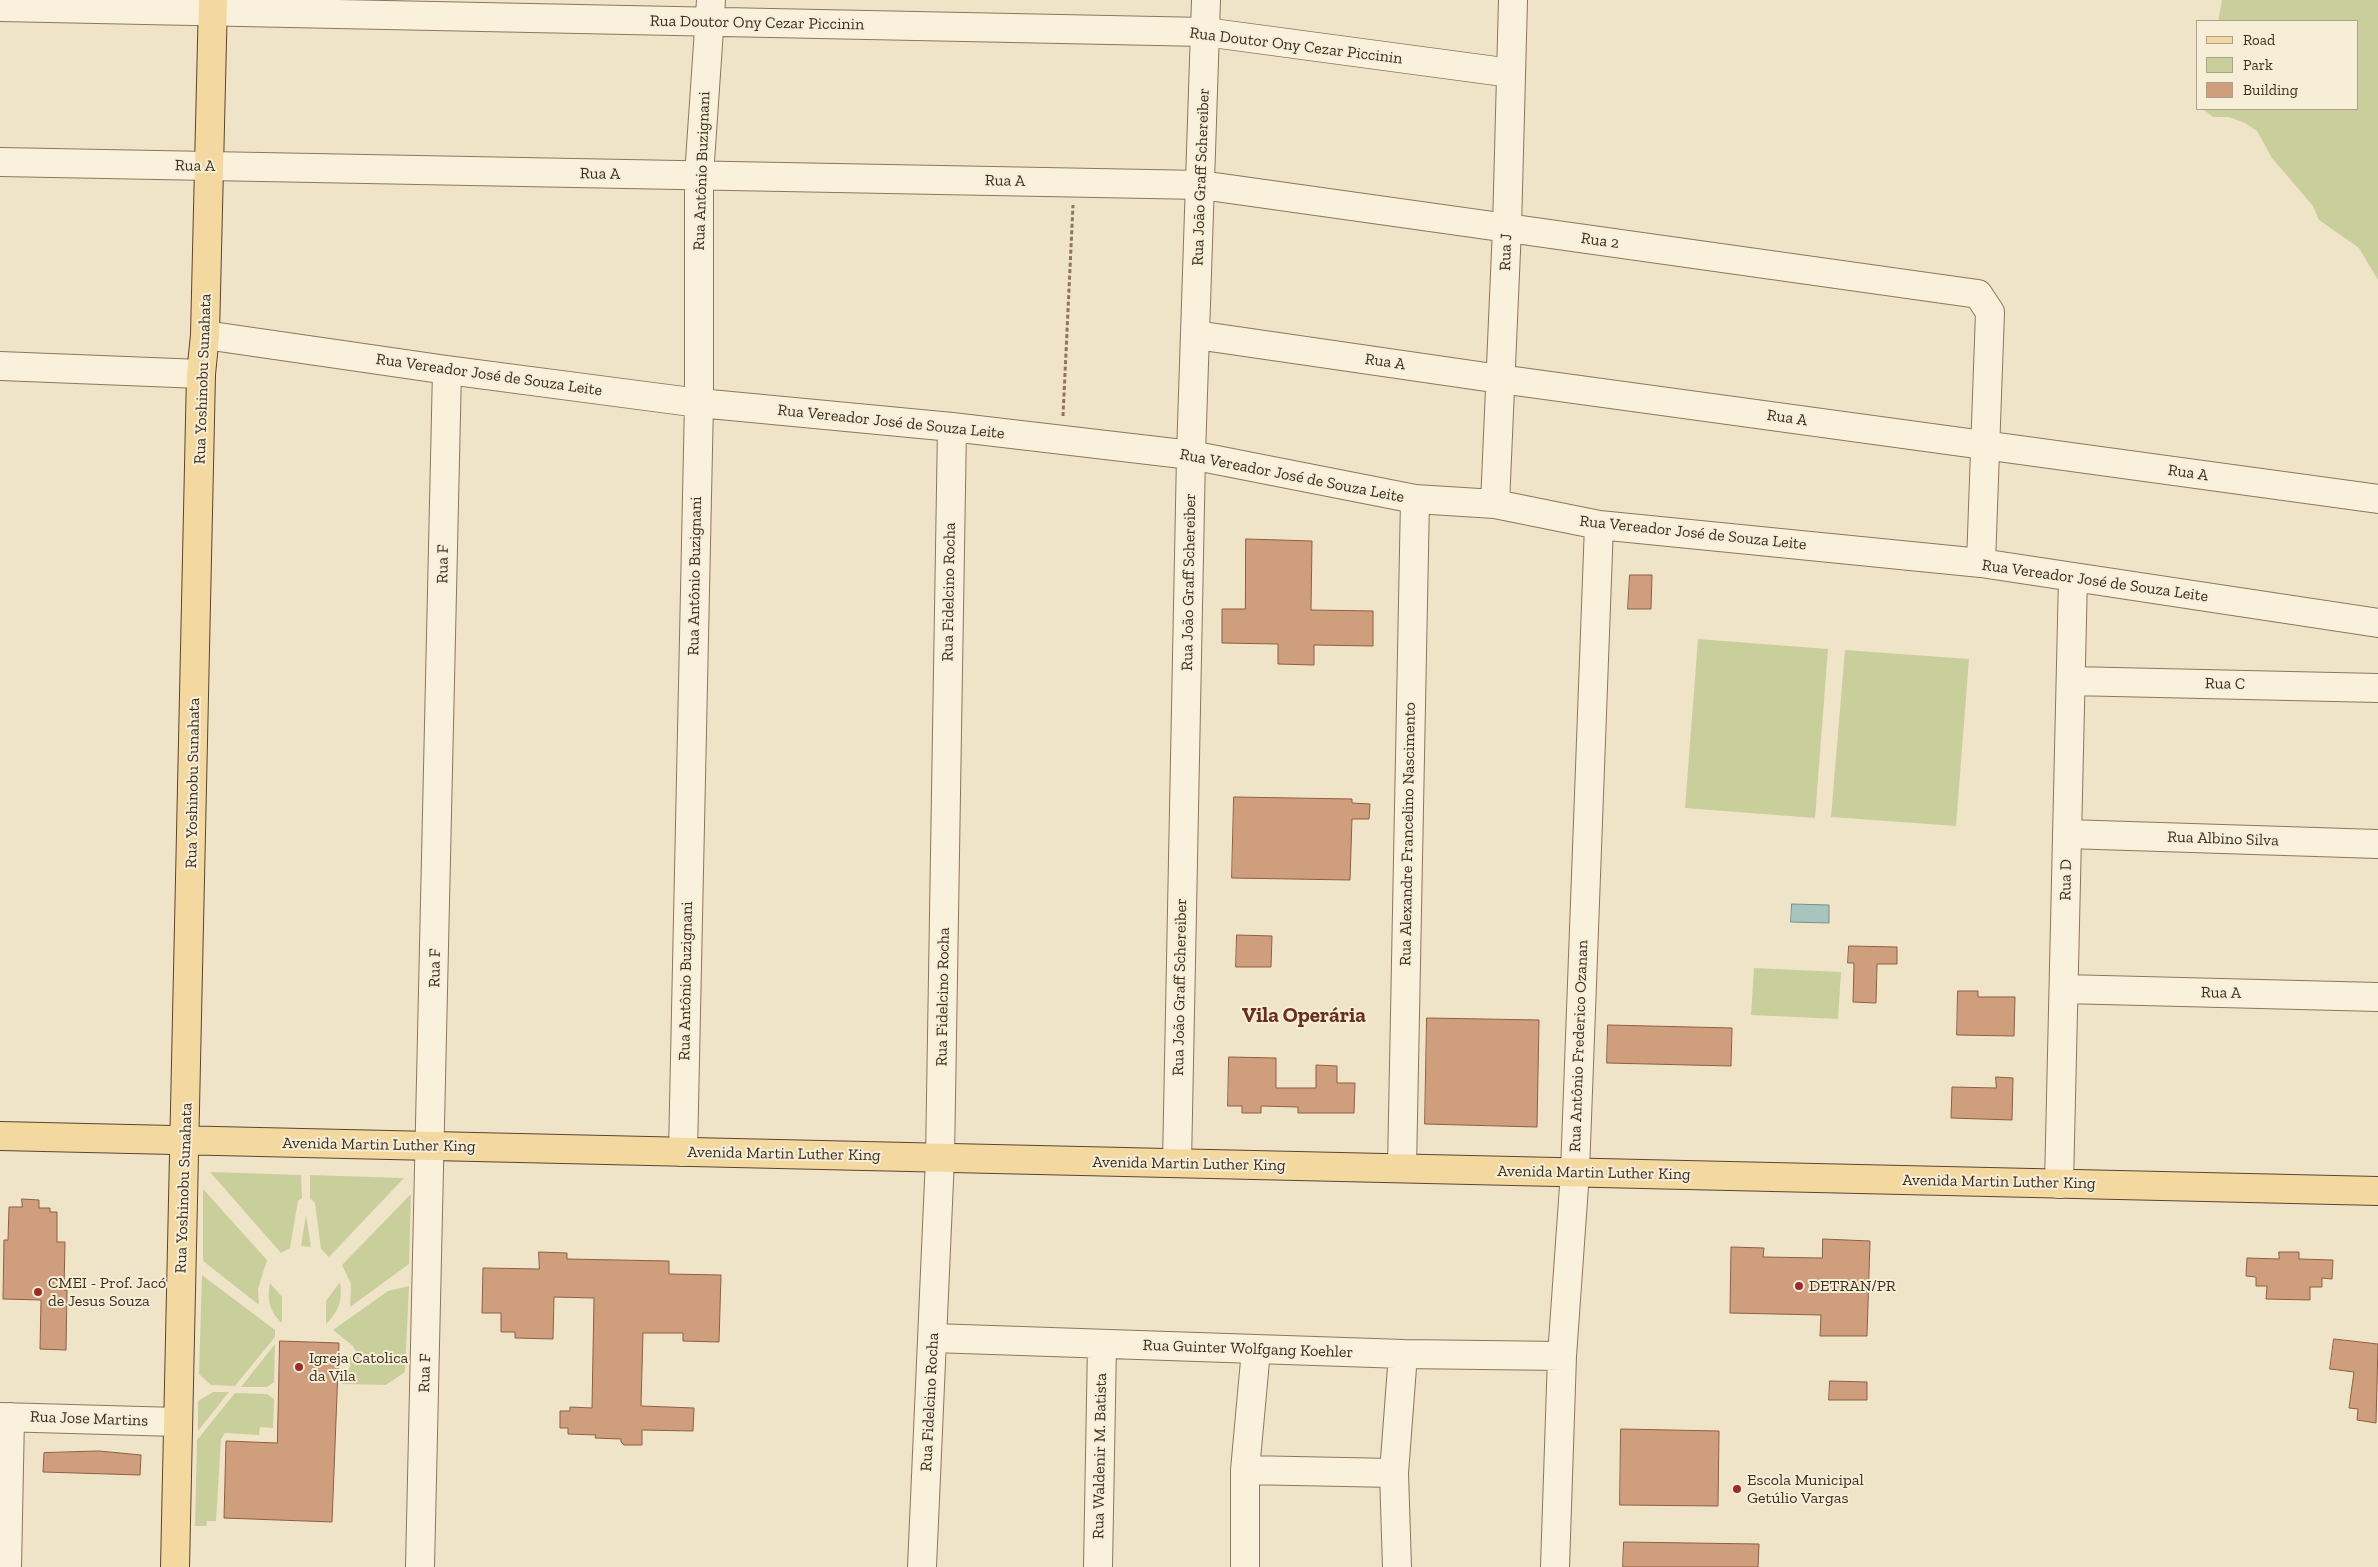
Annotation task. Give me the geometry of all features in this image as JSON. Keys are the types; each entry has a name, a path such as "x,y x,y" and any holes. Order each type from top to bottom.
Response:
{"main road":[{"name":"Rua Yoshinobu Sunahata","path":"175,1567 177,1422 186,1141 201,374 205,335 212,6"},
{"name":"Avenida Martin Luther King","path":"0,1136 2378,1191"}],"street":[{"name":"Rua João Graff Schereiber","path":"1177,1163 1191,455 1206,0"},
{"name":"Rua J","path":"1495,504 1507,228 1513,0"},
{"name":"Rua Doutor Ony Cezar Piccinin","path":"0,7 212,6 710,11 1205,32 1511,73"},
{"name":"Rua Antônio Buzignani","path":"683,1152 699,402 699,176 710,11"},
{"name":"Rua A","path":"0,162 1201,185"},
{"name":"Rua 2","path":"1201,185 1978,294 1990,312 1985,446"},
{"name":"Rua Vereador José de Souza Leite","path":"205,335 447,370 699,402 952,427 1191,455 1415,499 1495,504 1599,525 1982,564 2378,624"},
{"name":"Rua A","path":"1196,335 1500,379 2378,499"},
{"path":"0,366 201,374"},
{"name":"Rua F","path":"420,1567 431,1146 447,370"},
{"name":"Rua Fidelcino Rocha","path":"922,1567 940,1158 952,427"},
{"path":"1982,564 1985,446"},
{"name":"Rua Alexandre Francelino Nascimento","path":"1402,1168 1415,499"},
{"name":"Rua Antônio Frederico Ozanan","path":"1556,1567 1562,1356 1574,1172 1599,525"},
{"name":"Rua D","path":"2059,1184 2074,577"},
{"name":"Rua C","path":"2071,681 2378,688"},
{"name":"Rua Albino Silva","path":"2067,834 2378,844"},
{"name":"Rua A","path":"2064,989 2378,997"},
{"name":"Rua Guinter Wolfgang Koehler","path":"933,1338 1256,1350 1562,1356"},
{"name":"Rua Waldenir M. Batista","path":"1098,1567 1102,1344"},
{"path":"1245,1567 1245,1470 1256,1350"},
{"path":"1397,1567 1394,1473 1403,1354"},
{"path":"5,1417 7,1567"},
{"name":"Rua Jose Martins","path":"5,1417 177,1422"},
{"path":"1245,1470 1394,1473"}],"path":[{"path":"1062,440 1074,182"}],"green space":[{"path":"2222,0 2378,0 2378,280 2359,248 2319,220 2313,206 2272,158 2257,131 2245,123 2229,117 2213,117 2204,110 2358,110 2358,20 2218,20"},
{"path":"1698,639 1828,649 1815,818 1685,808"},
{"path":"1845,650 1969,659 1956,826 1831,817"},
{"path":"1754,968 1841,972 1838,1019 1751,1015"},
{"path":"210,1172 301,1175 302,1198 298,1201 290,1248 281,1253"},
{"path":"310,1175 404,1178 329,1257 321,1249 315,1203 310,1198"},
{"path":"203,1189 267,1260 258,1289 259,1305 203,1261"},
{"path":"411,1194 409,1264 350,1307 351,1284 342,1265"},
{"path":"306,1215 311,1247 301,1246"},
{"path":"202,1275 275,1330 275,1337 235,1386 211,1385 199,1374"},
{"path":"340,1282 341,1294 339,1305 326,1324 326,1301"},
{"path":"270,1283 282,1297 282,1323 274,1314 270,1304"},
{"path":"409,1286 405,1372 386,1385 342,1384 350,1367 350,1357 357,1353 352,1345 333,1330 388,1291"},
{"path":"275,1344 274,1382 267,1387 241,1387"},
{"path":"213,1392 229,1392 198,1431 198,1401"},
{"path":"235,1393 267,1394 274,1399 273,1428 260,1427 259,1435 225,1433 221,1439 216,1521 207,1521 206,1526 195,1526 197,1440"}],"water":[{"path":"1792,904 1829,905 1829,923 1791,922"}],"building":[{"path":"1246,539 1312,541 1311,610 1373,611 1373,646 1314,645 1314,665 1278,664 1278,644 1222,643 1222,609 1245,609"},
{"path":"1630,575 1652,575 1651,609 1628,609"},
{"path":"1234,797 1352,799 1352,803 1370,804 1369,819 1352,819 1350,880 1232,878"},
{"path":"1237,935 1272,936 1271,967 1236,967"},
{"path":"1849,946 1897,947 1897,964 1877,964 1876,1003 1853,1002 1854,963 1848,963"},
{"path":"1958,991 1978,991 1978,997 2015,997 2014,1036 1957,1035"},
{"path":"1427,1018 1539,1020 1537,1127 1425,1124"},
{"path":"1608,1025 1732,1028 1731,1066 1607,1063"},
{"path":"1229,1057 1276,1058 1276,1088 1316,1088 1316,1065 1337,1066 1337,1083 1355,1083 1354,1113 1298,1113 1298,1107 1261,1106 1261,1113 1242,1113 1242,1106 1228,1106"},
{"path":"1996,1077 2013,1078 2012,1120 1951,1118 1952,1087 1996,1088"},
{"path":"22,1199 39,1200 39,1208 50,1208 50,1212 57,1212 57,1242 65,1242 64,1290 67,1290 66,1350 40,1349 41,1300 3,1299 4,1240 8,1240 9,1207 22,1207"},
{"name":"DETRAN/PR","path":"1823,1239 1870,1241 1867,1336 1820,1336 1821,1315 1730,1313 1731,1247 1764,1248 1763,1257 1822,1258"},
{"path":"539,1252 567,1253 567,1259 669,1261 669,1274 721,1275 719,1342 683,1341 683,1333 643,1333 641,1406 694,1408 693,1431 642,1430 642,1445 624,1445 621,1439 595,1438 596,1435 568,1434 568,1428 560,1428 560,1411 570,1411 570,1407 592,1408 594,1298 554,1297 553,1339 515,1338 515,1332 501,1332 501,1313 482,1313 483,1268 539,1269"},
{"path":"2279,1252 2299,1252 2299,1259 2333,1260 2332,1279 2322,1278 2322,1287 2310,1287 2310,1300 2266,1299 2267,1286 2256,1286 2256,1277 2246,1276 2247,1258 2279,1259"},
{"path":"2334,1339 2378,1344 2376,1423 2357,1420 2358,1409 2349,1408 2354,1372 2330,1369"},
{"path":"280,1341 339,1343 332,1522 224,1518 226,1441 277,1443"},
{"path":"1830,1381 1867,1382 1867,1400 1829,1400"},
{"path":"1621,1429 1719,1431 1718,1506 1620,1505"},
{"path":"99,1451 141,1455 140,1475 43,1472 44,1453"},
{"path":"1624,1542 1759,1544 1758,1567 1623,1567"}],"place":[{"name":"DETRAN/PR","path":"1799,1286"},
{"name":"CMEI - Prof. Jacó de Jesus Souza","path":"38,1292"},
{"name":"Igreja Catolica da Vila","path":"299,1367"},
{"name":"Escola Municipal Getúlio Vargas","path":"1737,1489"}],"district":[{"name":"Vila Operária","path":"1304,1016"}]}
